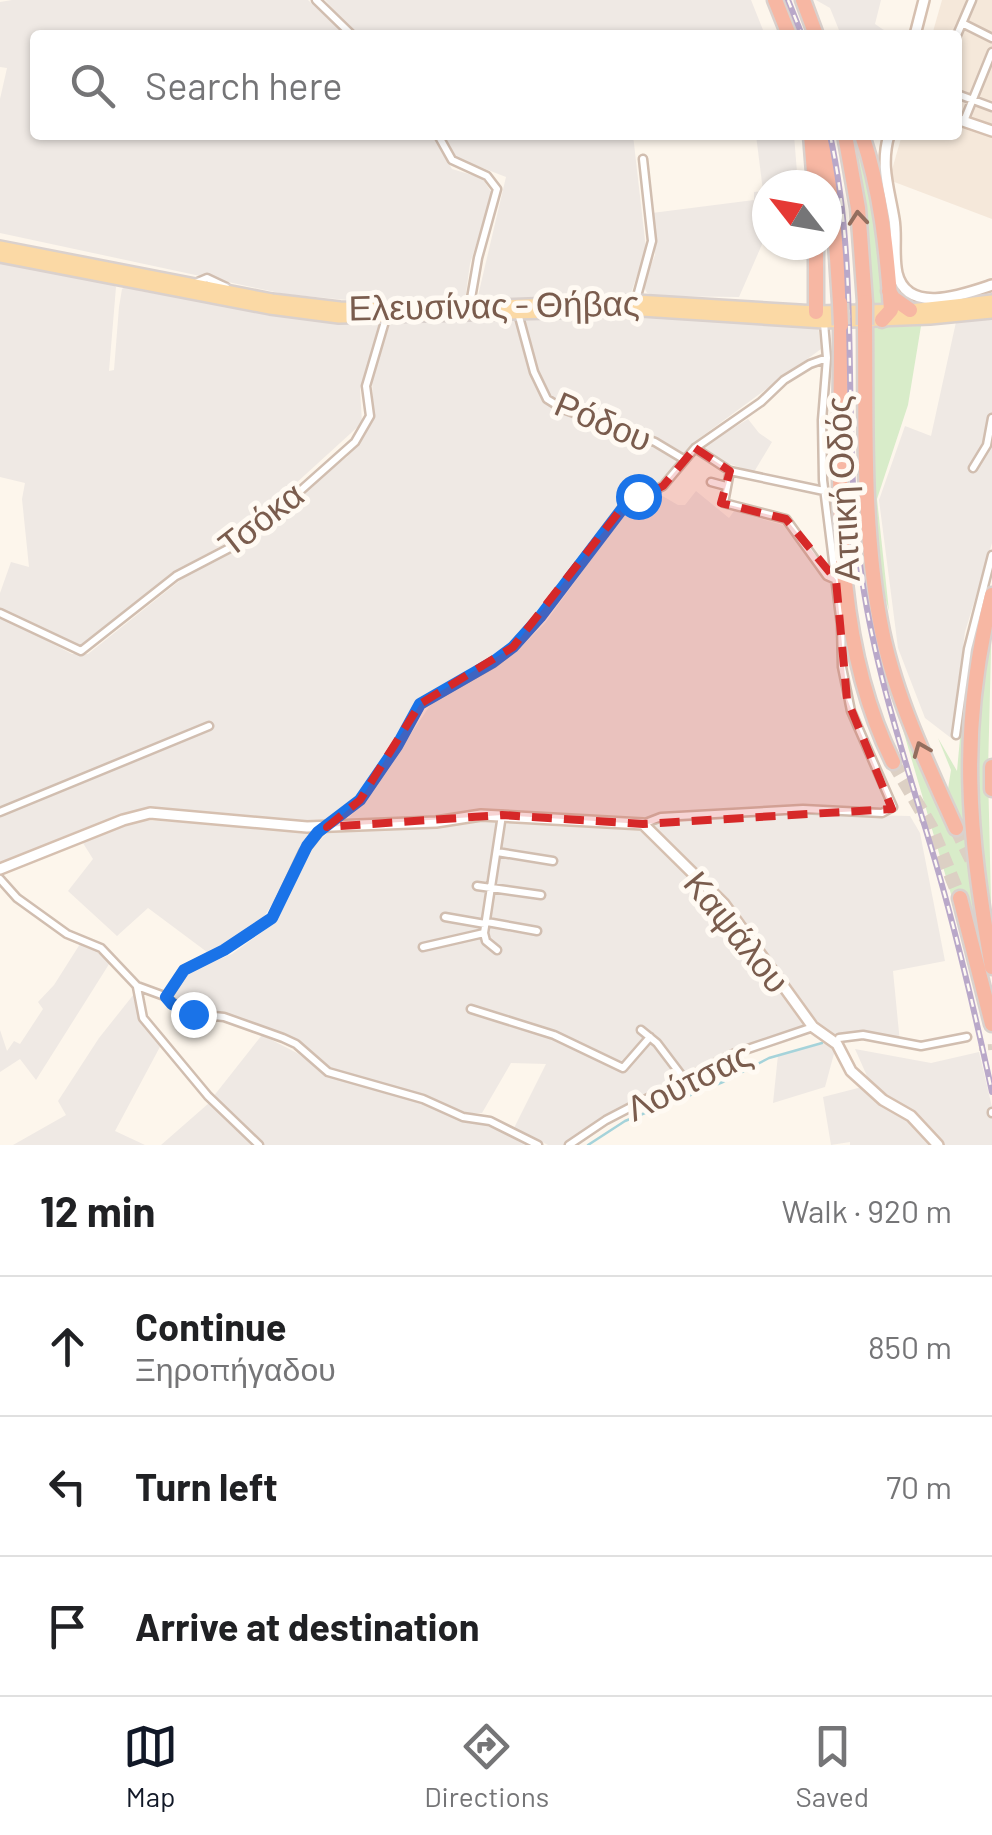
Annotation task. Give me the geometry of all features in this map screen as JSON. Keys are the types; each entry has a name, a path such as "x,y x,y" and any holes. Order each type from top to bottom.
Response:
{"highway":[{"path":"775,0 787,30"},
{"path":"803,0 816,30"},
{"path":"810,140 814,170"},
{"name":"Αττική Οδός","path":"823,140 834,212 840,302 845,593 860,679 893,762"},
{"name":"Αττική Οδός","path":"845,140 858,208 865,325 867,486 880,623 905,710 956,828"},
{"path":"863,140 880,212 890,291 893,298 910,310"},
{"path":"817,260 820,317"},
{"path":"886,315 890,291"},
{"path":"992,595 977,664 968,760 971,838 992,968"},
{"path":"992,767 992,789"},
{"path":"960,898 992,1024"}],"main road":[{"name":"Ελευσίνας - Θήβας","path":"0,246 234,292 340,308 469,312"},
{"name":"Ελευσίνας - Θήβας","path":"0,256 329,316 386,318 636,301 820,317"},
{"name":"Ελευσίνας - Θήβας","path":"886,315 992,301"},
{"name":"Ελευσίνας - Θήβας","path":"519,310 672,310 820,317 992,312"}],"street":[{"path":"316,0 347,30"},
{"path":"916,30 924,0"},
{"path":"959,30 972,0"},
{"path":"962,23 992,38"},
{"path":"962,117 992,52"},
{"path":"962,96 992,106"},
{"path":"962,121 992,131"},
{"path":"441,140 452,160 487,176 497,189 469,312"},
{"path":"888,140 884,179 895,223 896,265 902,283 915,295 933,299 992,285"},
{"path":"636,301 652,241 643,159"},
{"name":"Ρόδου","path":"519,310 534,372 547,400 563,410 655,442 685,460"},
{"path":"0,869 150,813 327,827 502,816 643,824 661,817 803,809 876,814 892,810 892,800 848,699 824,491 822,436 828,358 820,317"},
{"name":"Τσόκα","path":"0,613 81,651 176,576 245,540 362,433 370,416 366,386 386,318"},
{"path":"166,997 184,970 224,950 272,918 304,852 360,800 420,704 513,647 626,504 663,486 696,448 761,402 784,380 828,358"},
{"path":"973,468 987,445 992,418"},
{"path":"696,448 730,470 824,491"},
{"path":"730,470 724,503 786,519 827,576 836,580"},
{"path":"711,482 726,486"},
{"path":"956,735 971,636 992,556"},
{"path":"0,812 208,726"},
{"path":"497,950 486,941 484,933 502,816"},
{"name":"Καψάλου","path":"643,824 724,904 813,1026 836,1039 862,1082 911,1116 938,1145"},
{"path":"497,852 553,861"},
{"path":"0,879 16,898 60,929 101,948 137,986 166,997 186,1012 224,1017 288,1040 328,1072 423,1099 463,1116 490,1121 538,1145"},
{"path":"477,886 541,895"},
{"path":"446,916 537,931"},
{"path":"423,947 484,933"},
{"path":"137,986 143,1018 208,1096 259,1145"},
{"path":"471,1009 554,1035 623,1068 650,1037"},
{"name":"Λούτσας","path":"569,1145 606,1120 733,1054 813,1026"},
{"path":"642,1030 685,1080"},
{"path":"836,1039 863,1035 921,1046 967,1037"}],"highlighted area":[{"path":"695,448 730,471 721,503 786,519 836,580 847,699 892,809 643,824 502,815 327,827 360,800 420,704 513,647 625,504 663,486"}],"shaded area":[{"path":"308,0 340,30 30,30 30,140 435,140 452,169 482,178 492,193 470,264 465,300 358,301 284,294 0,233 0,99 7,68 0,67 0,2"},
{"path":"325,0 751,0 763,30 352,30"},
{"path":"816,0 881,0 875,24 884,30 839,30 830,8"},
{"path":"942,0 992,0 992,219 889,180 901,140 962,140 962,30 933,30"},
{"path":"446,140 634,140 646,249 630,296 477,300 506,177 457,158"},
{"path":"757,140 794,140 797,170 760,170"},
{"path":"752,200 752,260 755,260 739,297 647,293 643,285 655,255 652,213"},
{"path":"0,259 116,287 109,371 114,370 119,307 122,289 127,286 297,317 381,320 360,389 362,423 237,537 172,573 83,648 0,610 0,593 11,562 29,567 22,499 25,483 0,477"},
{"path":"544,311 818,325 821,349 697,440 662,481 629,496 517,637 484,664 455,677 419,701 359,793 326,821 289,823 158,810 0,864 0,616 72,654 88,654 183,578 248,541 301,492 347,457 370,426 372,378 392,318 454,322 509,319"},
{"path":"992,318 992,543 965,632 951,738 925,718 898,648 879,500 905,426 931,436 956,322"},
{"path":"748,419 772,442 754,472 718,460 701,448"},
{"path":"696,491 729,518 734,511 783,525 834,587 841,696 887,805 877,809 774,808 659,814 644,820 471,810 411,820 344,823 367,799 429,707 443,693 516,652 545,623 630,506 655,502 659,494 685,505"},
{"path":"768,813 910,816 920,833 945,961 893,971 900,1043 846,1032 836,1036 824,1029 788,988 728,900 652,829 661,819"},
{"path":"139,820 313,833 297,852 285,884 262,920 225,947 207,952 148,908 117,936 68,891 93,859 83,843"},
{"path":"457,821 636,828 650,836 718,905 765,961 809,1026 750,1044 710,1062 604,1117 566,1145 548,1145 514,1128 546,1064 511,1063 482,1113 469,1113 440,1101 328,1070 287,1034 230,1015 183,1006 171,999 181,980 195,969 232,954 273,924 312,848 329,831 427,828"},
{"path":"80,944 111,961 36,1080 20,1059 0,1072 0,1030 7,1051 14,1041 20,1044 43,1009 38,1002"},
{"path":"134,994 138,1016 162,1043 115,1131 145,1145 13,1145 66,1115 58,1101 99,1038"},
{"path":"262,1035 297,1053 328,1076 430,1105 462,1120 491,1125 528,1145 263,1145 213,1097"},
{"path":"830,1042 835,1050 825,1087 773,1103 778,1055"},
{"path":"855,1049 931,1063 979,1052 992,1107 992,1145 943,1145 909,1109 871,1085"},
{"path":"862,1087 916,1122 936,1145 831,1145 823,1097"},
{"path":"209,1103 251,1145 161,1145"}],"green space":[{"path":"854,140 858,140 873,195 887,305 872,305 866,221"},
{"path":"921,326 908,405 877,499 889,611 872,506 874,327"},
{"path":"992,610 988,772 992,946 982,890 974,728"},
{"path":"974,645 966,721 965,795 980,945 966,898 953,901 889,682 948,832 963,829 948,789 951,770 938,738 957,771 964,695"}],"waterway":[{"path":"588,1145 625,1121 723,1082 769,1058 822,1043"}],"tunnel":[{"path":"893,762 931,827 960,898"},
{"path":"956,828 974,865"},
{"path":"979,1048 992,1047"}],"railway":[{"path":"788,0 800,30"},
{"path":"831,140 845,245 852,468 862,579 875,650 950,916 992,1092"}],"route":[{"path":"193,1014 166,997 178,975 272,918 307,846 318,832 357,804 420,704 513,647 626,504 638,496"}]}
